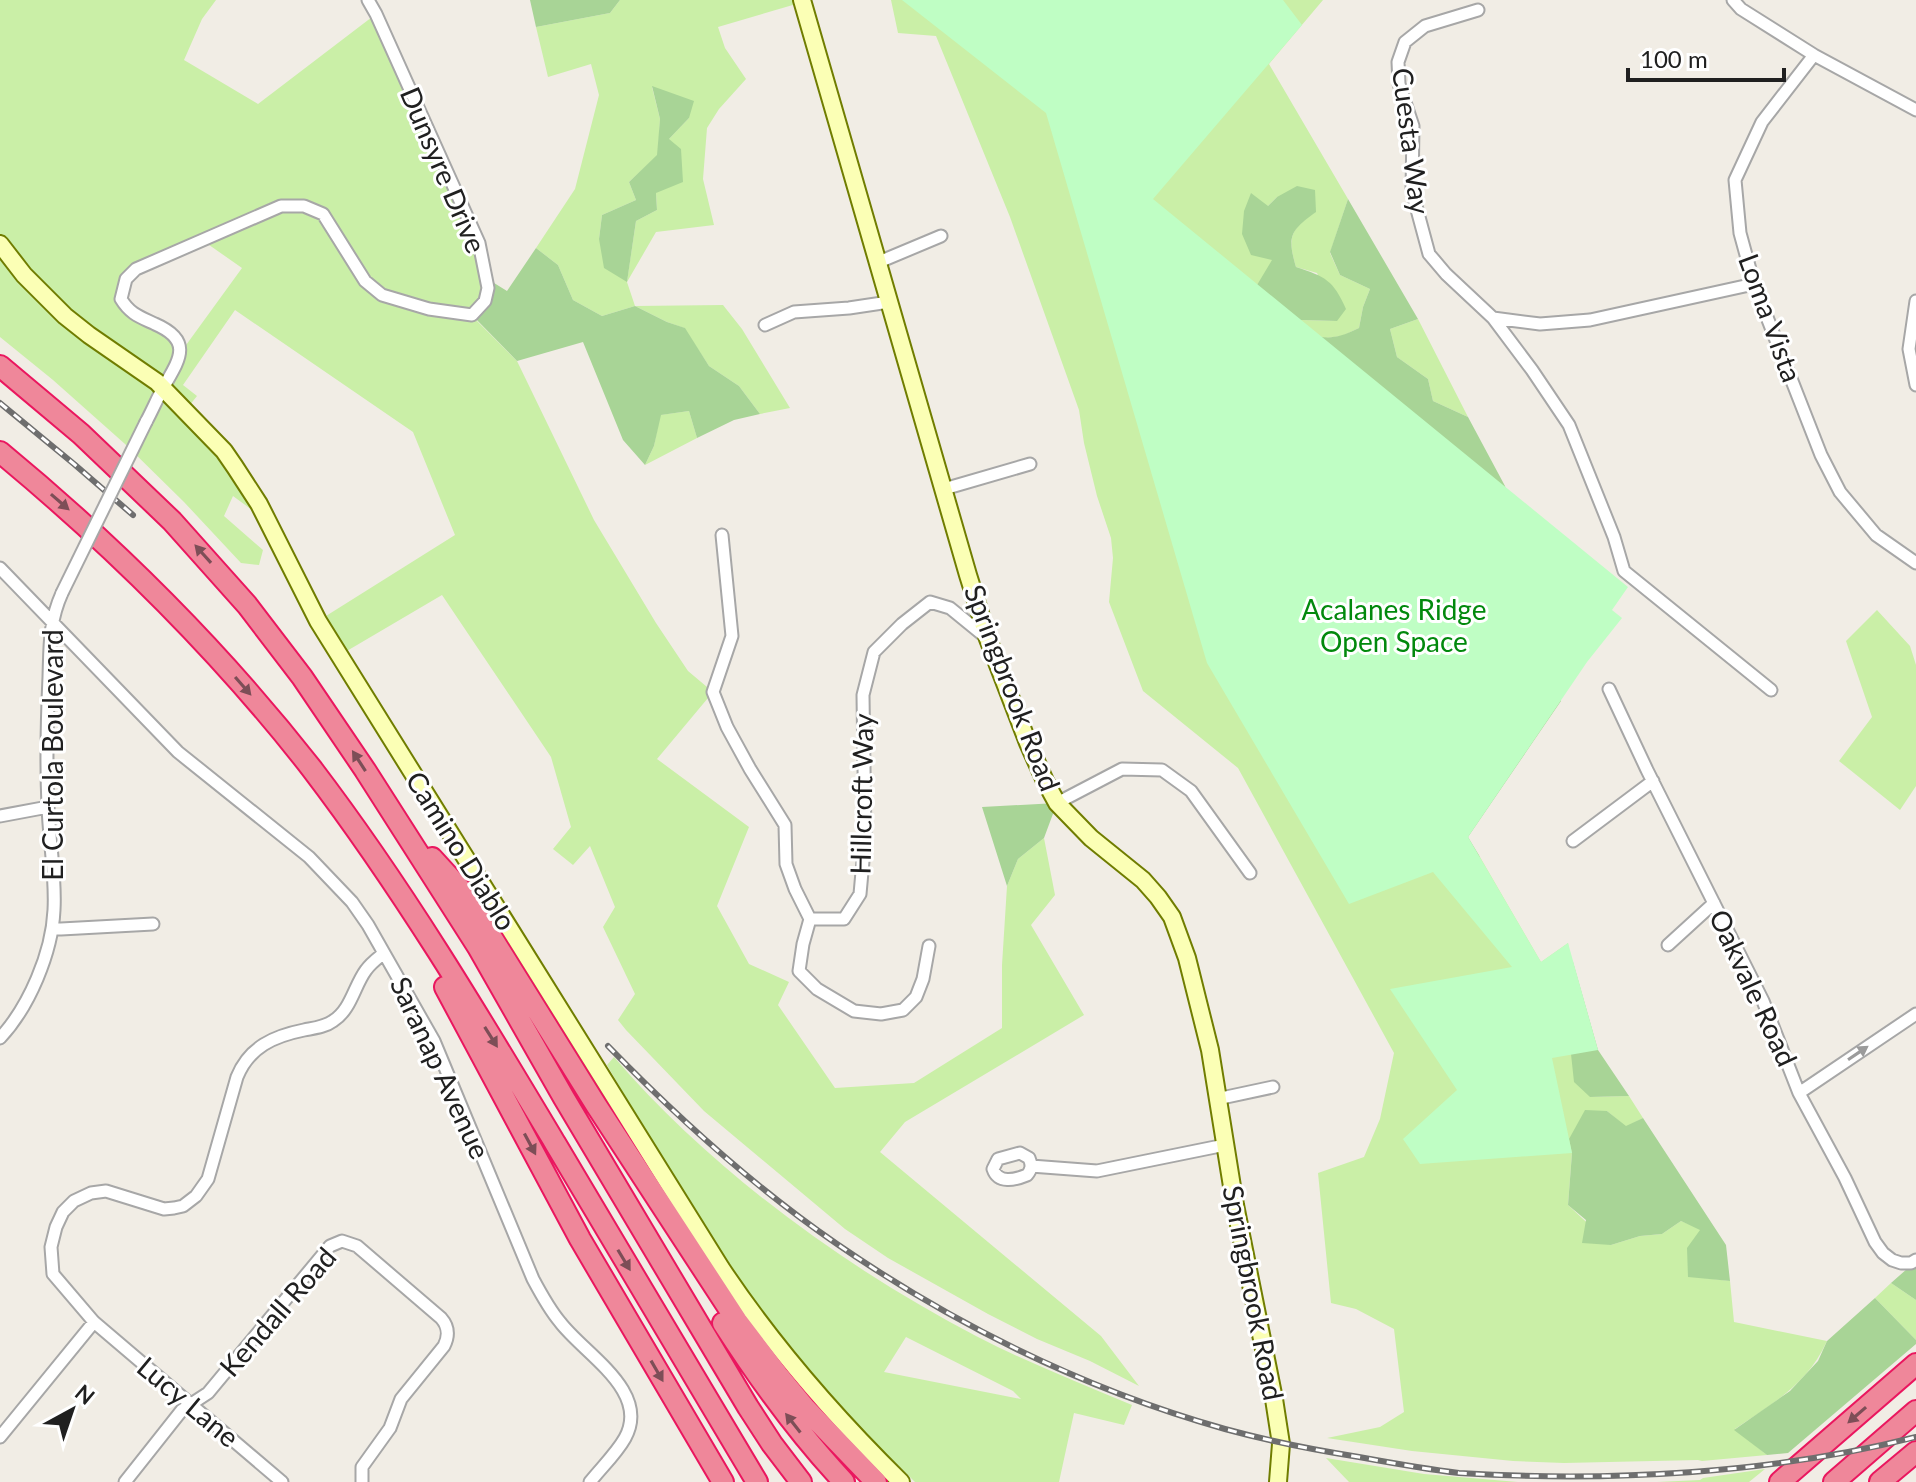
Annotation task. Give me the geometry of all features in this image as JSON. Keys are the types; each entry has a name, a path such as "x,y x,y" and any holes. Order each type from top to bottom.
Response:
{"highway":[{"path":"0,366 124,473 172,521 218,570 302,677 478,947 742,1397 801,1482"},
{"path":"0,452 114,551 162,598 214,653 310,767 389,877 492,1038 757,1482"},
{"path":"402,827 464,893 596,1105 751,1339 806,1409 876,1482"},
{"path":"389,877 580,1239 723,1482"},
{"path":"478,947 507,980 752,1366 791,1420 844,1482"},
{"path":"1780,1482 1916,1364"},
{"path":"1834,1482 1916,1411"},
{"path":"698,1440 711,1482"},
{"path":"1880,1482 1916,1452"}],"street":[{"name":"Dunsyre Drive","path":"163,388 175,370 180,354 179,344 170,331 127,309 121,299 126,279 136,269 281,206 304,206 323,214 365,281 382,295 429,309 472,315 485,301 488,288 479,243 368,0"},
{"name":"Springbrook Road","path":"802,0 968,575 988,639 1028,743 1057,803 1091,838 1143,880 1158,897 1172,917 1187,958 1207,1039 1278,1422 1281,1459 1278,1482"},
{"path":"1733,0 1741,9 1814,55 1916,110"},
{"name":"Cuesta Way","path":"1478,10 1425,26 1405,42 1398,62 1399,84 1413,126 1412,191 1429,254 1493,318"},
{"name":"Loma Vista","path":"1814,55 1762,122 1735,180 1740,233 1754,284 1821,455 1840,492 1876,535 1916,563"},
{"path":"879,262 941,236"},
{"name":"Camino Diablo","path":"0,244 24,275 65,316 150,376 224,451 249,488 318,621 721,1268 802,1376 834,1414 901,1482"},
{"path":"1493,318 1540,324 1590,320 1754,284"},
{"path":"1916,301 1909,349 1916,385"},
{"path":"765,325 794,312 889,302"},
{"path":"1493,318 1569,425 1614,537 1624,571 1771,690"},
{"name":"El Curtola Boulevard","path":"0,1038 38,976 52,928 54,907 48,807 51,620 163,388"},
{"path":"944,489 1030,464"},
{"path":"722,535 732,636 713,692 727,727 785,825 786,864 810,919 799,971 817,989 854,1011 881,1014 903,1010 916,997 929,946"},
{"name":"Saranap Avenue","path":"0,568 178,752 309,857 352,902 434,1041 542,1296 560,1322 615,1378 629,1399 631,1412 625,1437 590,1482"},
{"name":"Hillcroft Way","path":"810,919 844,919 860,894 865,839 863,695 874,652 930,602 950,608 988,639"},
{"name":"Oakvale Road","path":"1609,689 1763,1001 1799,1093 1875,1242 1892,1260 1901,1263 1916,1260"},
{"path":"1057,803 1122,769 1162,770 1191,791 1250,873"},
{"path":"1573,841 1653,781"},
{"path":"0,816 48,807"},
{"path":"1668,945 1714,903"},
{"path":"52,928 153,924"},
{"name":"Lucy Lane","path":"282,1482 94,1322 53,1274 51,1247 63,1212 74,1201 91,1193 106,1191 164,1209 183,1206 190,1201 208,1179 237,1077 249,1056 282,1034 327,1025 336,1020 348,1004 364,971 384,953"},
{"path":"1799,1093 1916,1014"},
{"path":"1217,1099 1273,1087"},
{"path":"1031,1166 1097,1171 1225,1145"},
{"name":"Kendall Road","path":"191,1405 208,1393 330,1246 342,1241 351,1243 441,1318 448,1331 444,1346 401,1399 390,1428 366,1459 362,1467 362,1482"},
{"path":"0,1437 94,1322"},
{"path":"125,1482 182,1410 191,1405"}],"green space":[{"path":"0,0 216,0 202,19 184,60 258,104 376,14 479,243 488,288 472,316 517,361 594,520 688,671 713,692 657,759 749,827 717,906 749,964 789,982 778,1005 835,1088 914,1083 1002,1028 1007,886 1018,859 1044,838 1055,895 1031,925 1084,1015 905,1122 880,1152 1101,1336 1139,1386 988,1314 888,1258 845,1229 704,1111 626,1030 618,1020 635,994 603,927 615,907 590,846 573,865 553,849 571,827 551,757 442,595 340,655 318,621 455,535 413,432 235,310 183,385 197,396 185,411 267,521 233,496 224,516 263,550 259,565 241,563 125,444 0,337","holes":["202,240 242,268 181,352 179,344 121,299 136,269"]},
{"path":"530,0 620,0 610,13 536,27"},
{"path":"620,0 803,2 718,27 725,48 746,79 719,109 707,128 703,179 714,225 656,232 627,282 635,306 602,316 573,300 558,265 536,248 575,189 599,95 591,64 548,77 536,27 610,13","holes":["652,87 689,118 668,140 656,193 657,210 636,221 627,281 599,239 602,215 636,200 629,182 658,155 660,119"]},
{"path":"891,0 1323,0 1269,64 1348,199 1330,253 1340,275 1370,289 1359,328 1342,336 1293,342 1301,320 1337,321 1317,273 1296,267 1293,257 1293,235 1300,224 1315,212 1277,197 1268,206 1273,297 1446,806 1480,857 1541,962 1568,943 1590,1097 1629,1096 1643,1118 1626,1127 1607,1111 1572,1153 1568,1205 1611,1245 1640,1236 1662,1234 1681,1221 1701,1229 1688,1276 1730,1281 1734,1322 1827,1341 1810,1370 1799,1381 1735,1429 1767,1455 1702,1461 1564,1463 1412,1451 1327,1438 1380,1427 1404,1412 1394,1329 1356,1309 1331,1303 1318,1173 1364,1157 1380,1119 1394,1053 1238,768 1143,691 1109,602 1113,558 1111,538 1097,496 1079,410 1010,217 936,36 898,33"},
{"name":"Acalanes Ridge Open Space","path":"902,0 1283,0 1302,25 1153,199 1628,587 1612,610 1622,618 1587,662 1468,837 1541,962 1568,943 1598,1050 1552,1058 1572,1153 1420,1164 1403,1139 1457,1090 1390,989 1512,967 1433,872 1349,904 1207,663 1046,113"},
{"path":"652,86 694,101 689,118 669,139 681,149 683,182 656,193 657,210 636,221 627,282 604,268 599,239 602,215 636,200 629,182 657,155 660,119"},
{"path":"1297,186 1315,190 1316,212 1293,235 1296,267 1327,281 1346,309 1337,321 1301,320 1287,326 1323,337 1339,336 1359,328 1370,289 1340,275 1330,252 1348,199 1418,319 1390,329 1397,357 1428,379 1433,401 1468,417 1505,486 1561,701 1468,837 1480,857 1442,832 1272,297 1257,285 1272,260 1251,255 1242,234 1244,211 1251,193 1268,206"},
{"path":"536,248 558,265 573,300 602,316 635,306 685,328 709,366 739,386 760,414 734,420 697,438 689,411 661,415 654,446 645,465 623,440 583,342 517,361 472,315 485,301 486,278 507,291"},
{"path":"723,305 742,329 790,408 760,414 739,386 709,366 684,328 635,306"},
{"path":"1418,319 1468,417 1433,401 1428,379 1397,357 1390,329"},
{"path":"689,411 697,438 645,465 654,446 660,415"},
{"path":"1877,610 1910,646 1916,665 1916,786 1900,810 1839,761 1872,717 1846,641"},
{"path":"1057,803 1044,838 1018,859 1007,886 982,807"},
{"path":"1573,962 1598,1050 1629,1096 1590,1097 1574,1082 1571,1054"},
{"path":"614,1057 652,1099 736,1177 829,1247 877,1279 976,1336 1132,1405 1124,1425 1074,1413 1059,1482 915,1482 805,1368 750,1300 702,1228 607,1065","holes":["906,1337 1013,1391 1021,1399 884,1372"]},
{"path":"1585,1110 1607,1111 1626,1126 1643,1118 1726,1245 1730,1281 1688,1277 1687,1248 1700,1230 1681,1221 1662,1234 1640,1236 1611,1245 1582,1243 1586,1220 1568,1205 1572,1153 1569,1139"},
{"path":"1916,1261 1916,1300 1891,1283"},
{"path":"1891,1283 1916,1300 1916,1340 1875,1298"},
{"path":"1875,1298 1916,1340 1916,1344 1788,1453 1767,1455 1734,1430 1790,1391 1818,1361 1827,1341"},
{"path":"1326,1458 1424,1474 1518,1482 1349,1482"},
{"path":"1765,1469 1749,1482 1657,1482 1700,1480"}],"railway":[{"path":"0,403 133,515"},
{"path":"608,1046 662,1100 747,1176 806,1222 882,1274 975,1328 1073,1375 1225,1429 1409,1466 1515,1476 1631,1475 1747,1467 1861,1450 1916,1437"}]}
